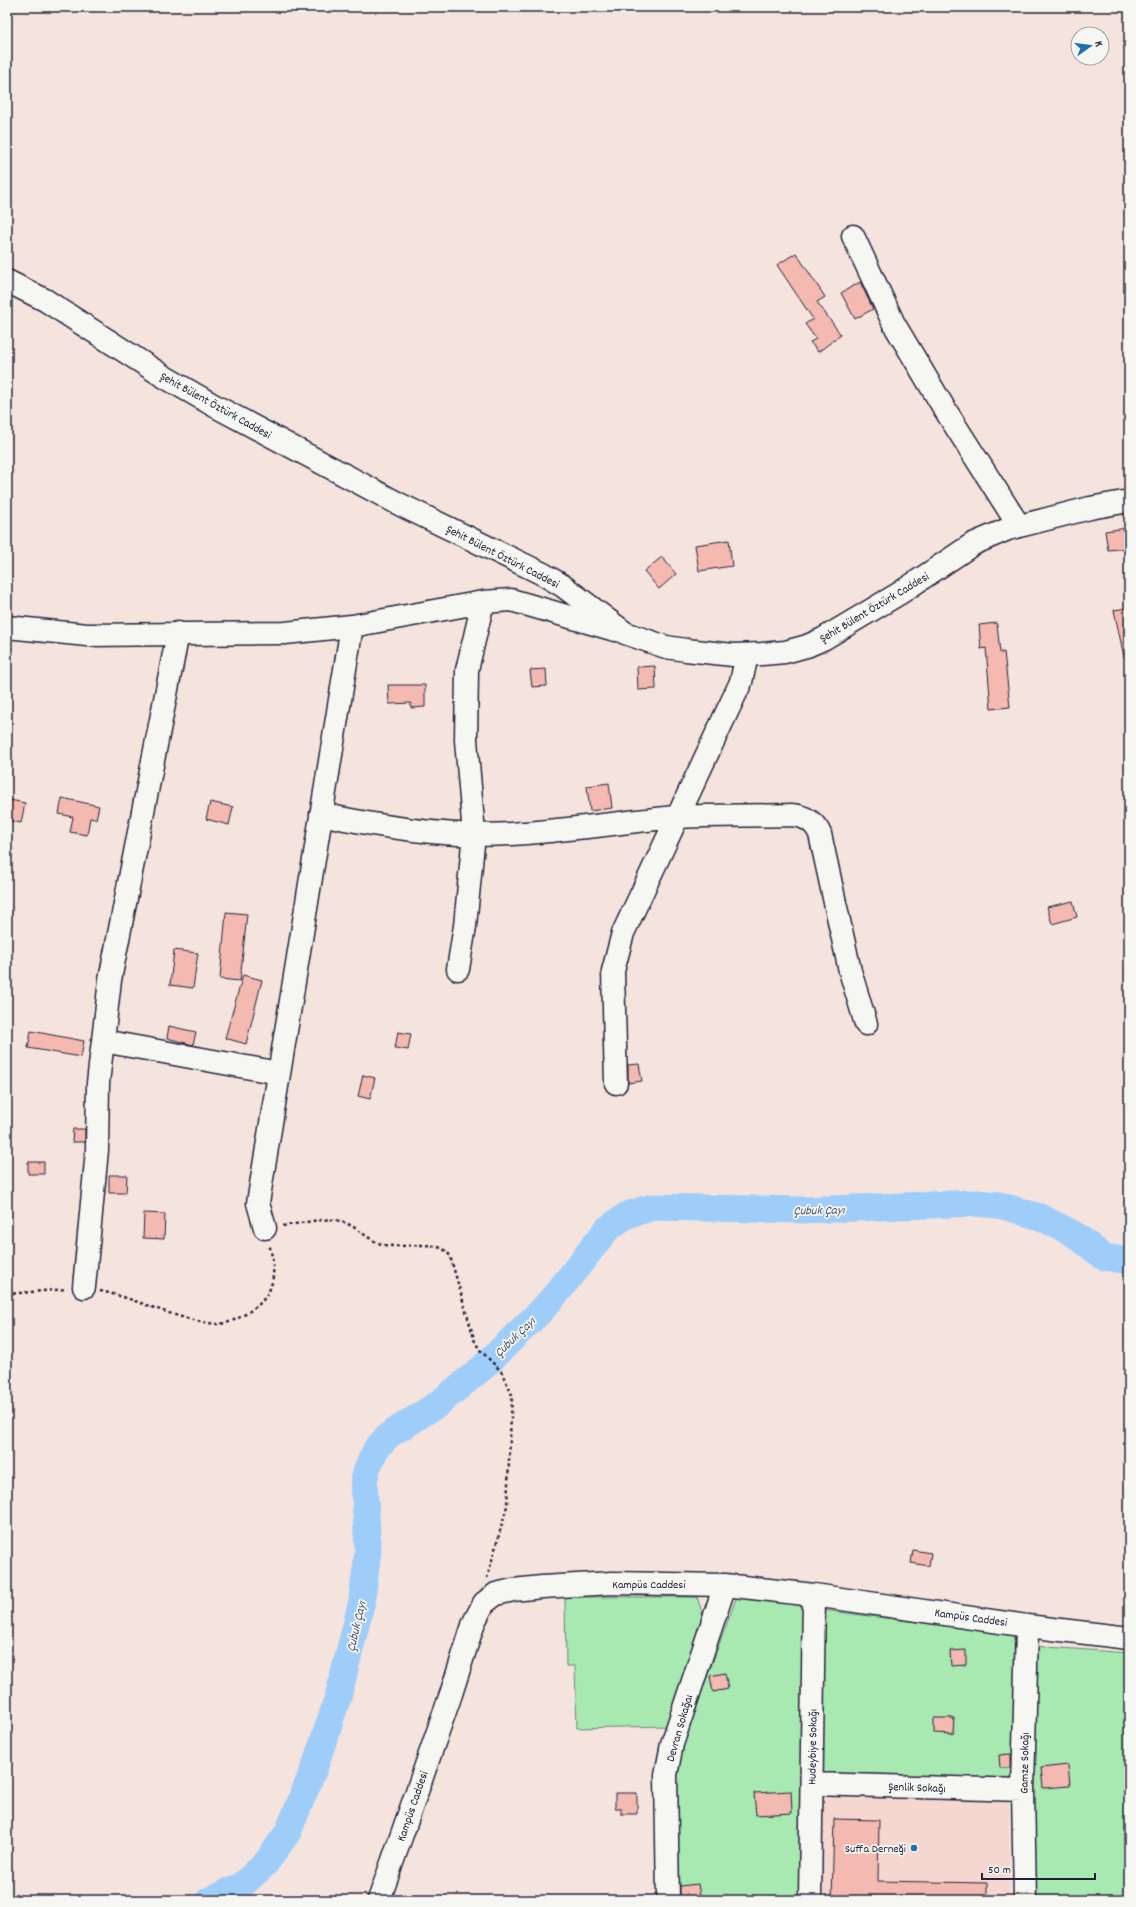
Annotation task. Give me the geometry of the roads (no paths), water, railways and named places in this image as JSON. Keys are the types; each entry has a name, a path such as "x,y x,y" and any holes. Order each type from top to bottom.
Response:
{"street":[{"path":"853,236 894,324 944,408 1019,526"},
{"name":"Şehit Bülent Öztürk Caddesi","path":"7,281 45,300 163,376 215,406 401,505 543,574 568,590 625,633 660,645 710,654 747,655 785,652 807,646 846,627 989,535 1090,508 1129,501"},
{"path":"7,627 87,635 285,633 352,626 483,602 511,600 557,615 625,633"},
{"path":"458,969 465,926 474,834 466,740 467,670 483,602"},
{"path":"265,1228 258,1203 352,626"},
{"path":"84,1287 97,1150 98,1082 110,980 178,633"},
{"path":"616,1083 613,971 623,933 741,682 747,655"},
{"path":"322,814 365,824 474,834 510,834 677,817 791,815 806,818 812,822 820,834 850,971 866,1024"},
{"path":"103,1040 279,1073"},
{"name":"Kampüs Caddesi","path":"379,1900 451,1694 474,1622 484,1603 496,1594 513,1590 542,1587 612,1583 725,1585 814,1595 1027,1626 1129,1638"},
{"name":"Devran Sokağaı","path":"668,1900 666,1774 672,1744 725,1585"},
{"name":"Hudeybiye Sokağı","path":"810,1900 814,1595"},
{"name":"Gamze Sokağı","path":"1025,1900 1023,1790 1027,1626"},
{"name":"Şenlik Sokağı","path":"812,1784 1023,1790"}],"waterway":[{"name":"Çubuk Çayı","path":"209,1900 241,1886 266,1863 288,1832 315,1766 338,1697 362,1601 368,1550 364,1481 367,1469 376,1449 389,1435 438,1404 481,1369 542,1310 607,1229 627,1215 653,1207 805,1210 977,1203 999,1205 1040,1217 1074,1234 1104,1257 1129,1261"}],"place":[{"name":"Suffa Derneği","path":"914,1848"}]}
